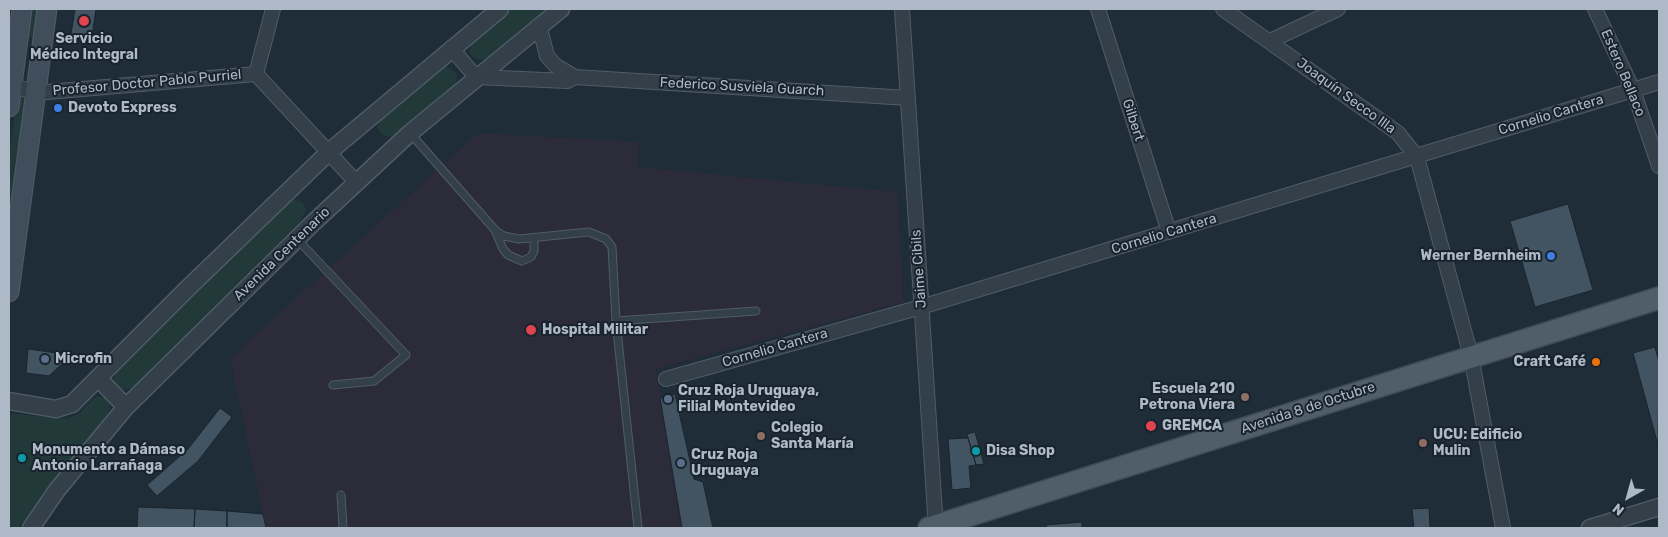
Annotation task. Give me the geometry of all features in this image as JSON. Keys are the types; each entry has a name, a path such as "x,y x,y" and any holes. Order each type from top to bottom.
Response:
{"main road":[{"path":"9,107 10,81 22,9"},
{"path":"9,292 47,9"},
{"name":"Avenida 8 de Octubre","path":"934,528 1471,356 1659,298"}],"street":[{"path":"256,74 273,9"},
{"path":"9,401 56,409 72,404 329,152 451,48 500,9"},
{"name":"Avenida Centenario","path":"32,528 57,490 126,407 297,238 410,133 539,25 561,9"},
{"name":"Jaime Cibils","path":"902,9 922,307 934,528"},
{"name":"Gilbert","path":"1098,9 1169,232"},
{"name":"Joaquín Secco Illa","path":"1224,9 1398,133 1417,157 1471,356 1503,528"},
{"path":"1270,41 1338,9"},
{"name":"Estero Bellaco","path":"1595,9 1634,90 1659,166"},
{"name":"Federico Susviela Guarch","path":"539,25 547,56 556,66 575,77 908,98"},
{"path":"451,48 476,77"},
{"name":"Profesor Doctor Pablo Purriel","path":"10,81 36,93 256,74 356,182"},
{"name":"Federico Susviela Guarch","path":"476,77 568,81 575,77"},
{"name":"Cornelio Cantera","path":"666,379 922,307 1659,82"},
{"path":"98,378 126,407"},
{"path":"1590,528 1659,507"}],"lane":[{"path":"410,133 495,229 512,239 590,232 606,239 612,247 616,321 638,528"},
{"path":"495,229 503,249 508,255 522,261 531,257 534,251 534,238"},
{"path":"297,238 406,355 374,382 333,385"},
{"path":"616,321 756,310"},
{"path":"341,496 343,528"}],"shaded area":[{"name":"Hospital Militar","path":"478,133 639,142 638,167 897,192 904,302 656,369 682,528 266,528 230,358"}],"green space":[{"path":"29,9 38,9 34,37 25,38"},
{"path":"512,9 550,9 488,58 480,60 473,57 469,52 471,42"},
{"path":"446,66 457,73 456,86 395,137 385,136 380,133 377,127 381,118 440,67"},
{"path":"17,95 26,96 9,228 9,158"},
{"path":"294,199 302,202 306,209 300,222 133,388 120,390 112,382 118,368 289,200"},
{"path":"99,396 106,398 109,402 110,409 107,415 18,528 9,528 9,413 67,419 80,413 92,399"}],"building":[{"name":"Servicio Médico Integral","path":"75,9 96,9 92,37 71,34"},
{"name":"Werner Bernheim","path":"1568,204 1593,290 1535,307 1510,221"},
{"path":"1655,347 1659,362 1658,445 1633,353"},
{"name":"Microfin","path":"28,349 64,354 63,363 49,376 26,373"},
{"name":"Cruz Roja Uruguaya","path":"675,394 694,479 703,482 713,528 682,528 660,398"},
{"path":"220,408 232,417 198,461 157,496 147,485 188,449"},
{"name":"Disa Shop","path":"975,432 984,464 976,465 968,438 967,434"},
{"path":"968,438 976,465 969,466 971,488 952,490 948,439"},
{"path":"138,507 195,509 194,528 137,528"},
{"path":"1429,508 1430,528 1414,528 1412,509"},
{"path":"195,509 227,511 227,528 194,528"},
{"path":"227,511 263,514 266,528 227,528"},
{"path":"1082,522 1082,528 1047,528 1046,525"}],"place":[{"name":"Servicio Médico Integral","path":"84,21"},
{"name":"Devoto Express","path":"58,108"},
{"name":"Werner Bernheim","path":"1551,256"},
{"name":"Hospital Militar","path":"531,330"},
{"name":"Microfin","path":"45,359"},
{"name":"Craft Café","path":"1596,362"},
{"name":"Escuela 210 Petrona Viera","path":"1245,397"},
{"name":"Cruz Roja Uruguaya, Filial Montevideo","path":"668,399"},
{"name":"GREMCA","path":"1151,426"},
{"name":"Colegio Santa María","path":"761,436"},
{"name":"UCU: Edificio Mulin","path":"1423,443"},
{"name":"Disa Shop","path":"976,451"},
{"name":"Monumento a Dámaso Antonio Larrañaga","path":"22,458"},
{"name":"Cruz Roja Uruguaya","path":"681,463"}]}
